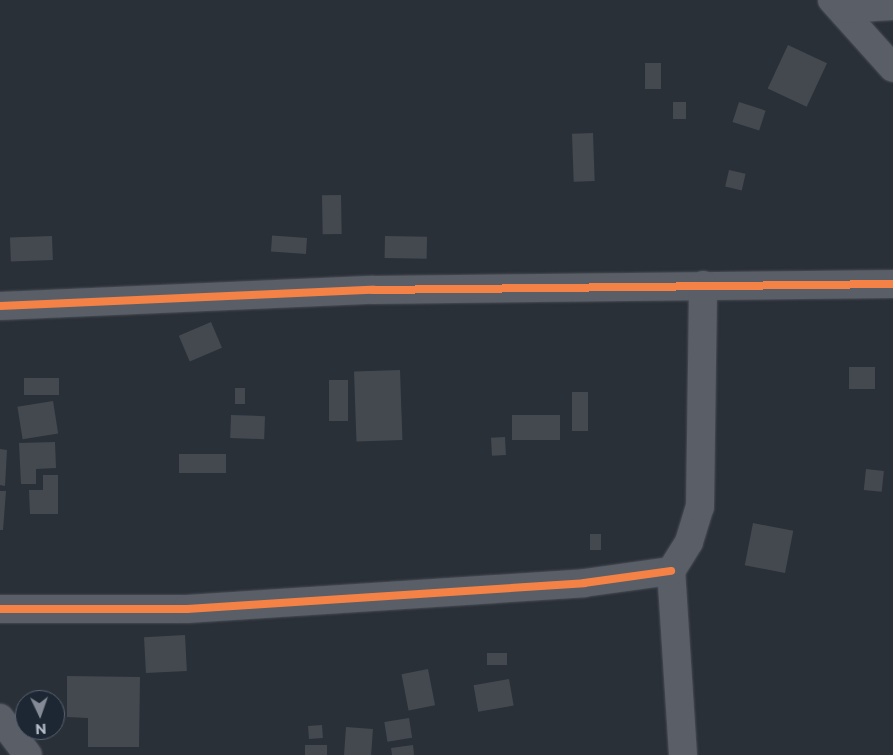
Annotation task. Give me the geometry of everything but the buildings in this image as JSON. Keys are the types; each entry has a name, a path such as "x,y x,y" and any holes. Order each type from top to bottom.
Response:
{"street":[{"path":"838,4 893,6"},
{"path":"838,4 893,68"},
{"path":"0,306 373,290 893,284"},
{"path":"683,755 671,571 689,542 700,507 703,285"},
{"path":"0,609 187,608 584,583 671,571"},
{"path":"0,718 28,755"}],"cycle path":[{"path":"0,306 373,290 893,284"},
{"path":"0,609 187,609 584,583 671,571"}]}
